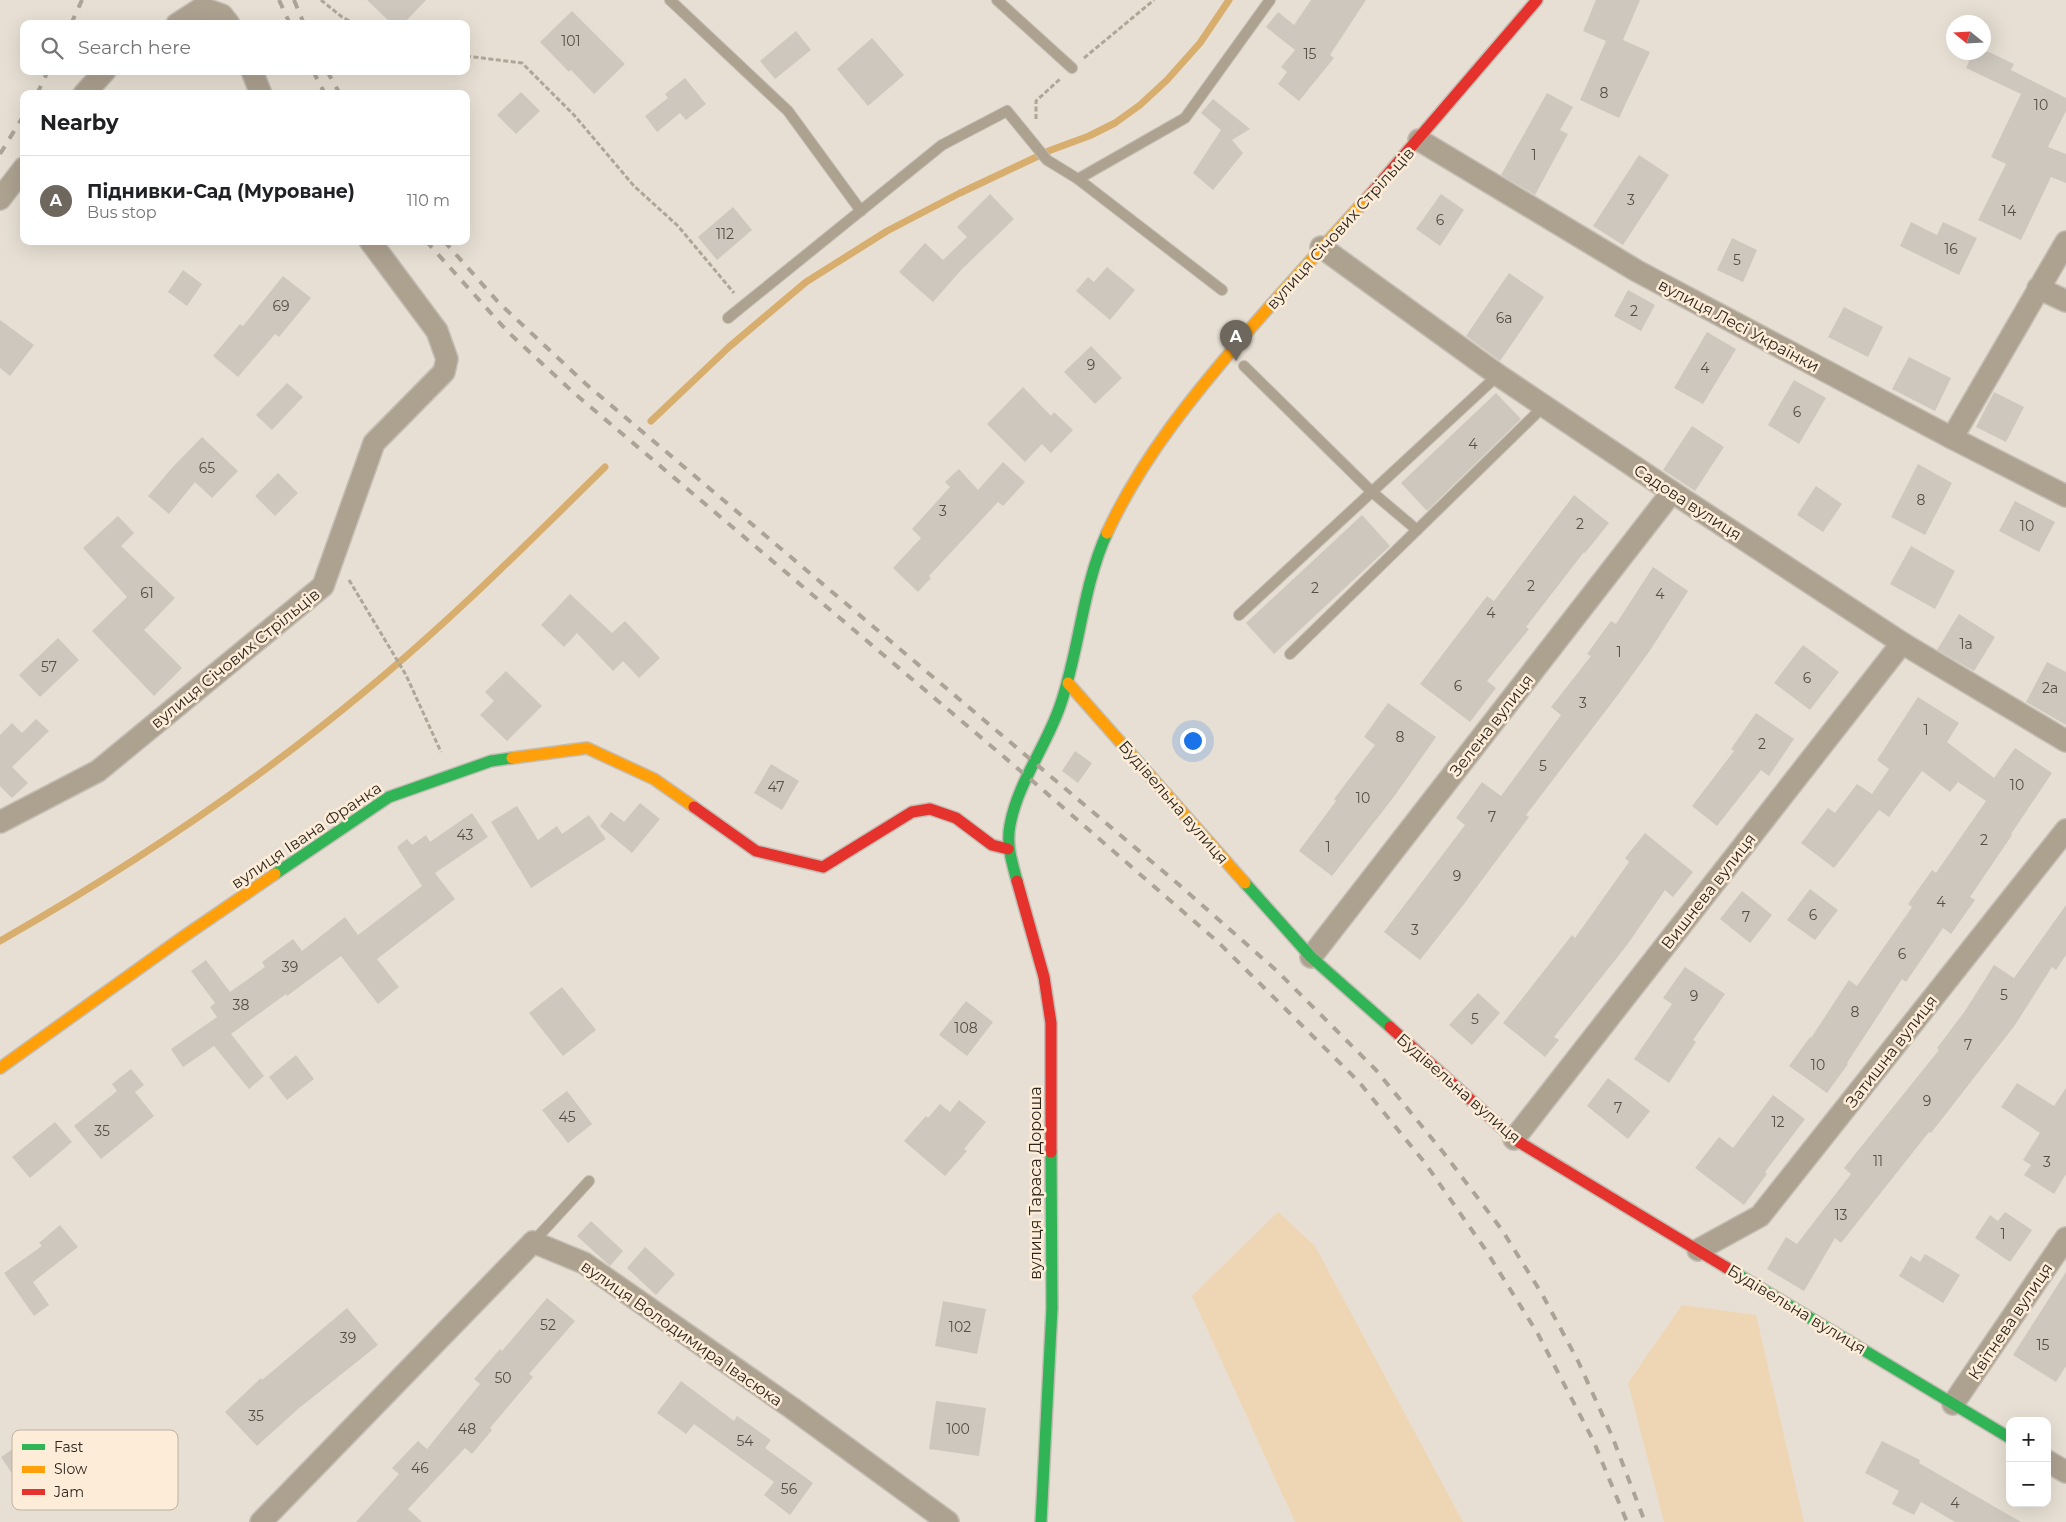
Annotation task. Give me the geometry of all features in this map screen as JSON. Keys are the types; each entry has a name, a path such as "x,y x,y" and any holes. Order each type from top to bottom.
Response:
{"street":[{"name":"вулиця Січових Стрільців","path":"1008,849 1008,832 1014,803 1033,761 1044,747 1056,719 1068,683 1078,642 1084,601 1094,566 1108,531 1123,502 1163,438 1206,380 1321,247 1419,140 1537,0"},
{"path":"182,20 202,8 222,15 226,20"},
{"path":"88,90 101,75"},
{"path":"254,75 259,90"},
{"name":"вулиця Лесі Українки","path":"1419,140 1637,270 1952,438 2066,496"},
{"path":"0,200 20,173"},
{"path":"1952,438 2066,242"},
{"name":"вулиця Січових Стрільців","path":"0,822 98,770 323,586 374,443 444,372 447,359 437,331 373,245"},
{"name":"Садова вулиця","path":"1321,247 1498,375 1672,492 1902,643 2066,741"},
{"path":"2038,288 2066,301"},
{"name":"Зелена вулиця","path":"1311,957 1672,492"},
{"name":"Вишнева вулиця","path":"1514,1139 1902,643"},
{"name":"Будівельна вулиця","path":"1068,683 1311,957 1514,1139 2006,1436"},
{"name":"вулиця Івана Франка","path":"0,1068 183,937 389,797 491,761 587,748 654,779 756,851 823,867 912,812 930,809 956,818 992,845 1008,849"},
{"name":"Затишна вулиця","path":"1698,1250 1760,1216 2066,830"},
{"name":"вулиця Тараса Дороша","path":"1008,849 1044,977 1051,1023 1052,1308 1041,1522"},
{"name":"Квітнева вулиця","path":"1953,1404 2066,1238"},
{"path":"261,1522 533,1242"},
{"name":"вулиця Володимира Івасюка","path":"533,1242 584,1263 792,1408 948,1522"},
{"path":"2050,1462 2066,1472"}],"lane":[{"path":"670,0 788,111 861,211"},
{"path":"997,0 1072,68"},
{"path":"1078,179 1185,118 1270,0"},
{"path":"728,318 942,145 1007,111 1047,160 1078,179 1222,290"},
{"path":"1244,366 1372,492 1417,530"},
{"path":"1239,615 1498,375"},
{"path":"1290,654 1544,406"},
{"path":"533,1242 589,1181"}],"path":[{"path":"321,0 348,20"},
{"path":"1036,147 1036,101 1072,68 1154,0"},
{"path":"470,56 522,63 574,114 634,186 678,226 744,305"},
{"path":"334,556 408,677 452,775"}],"shaded area":[{"path":"1278,1212 1315,1246 1463,1522 1295,1522 1192,1296"},
{"path":"1682,1305 1756,1315 1804,1522 1664,1522 1628,1383"}],"building":[{"path":"367,0 426,0 407,20 388,20"},
{"path":"1311,0 1366,0 1330,55 1334,58 1299,101 1278,84 1287,72 1281,67 1295,50 1266,27 1278,12 1294,25"},
{"path":"1596,0 1640,0 1623,40 1650,52 1619,118 1580,100 1606,41 1583,31"},
{"path":"572,11 625,64 594,94 540,42"},
{"path":"796,31 811,50 775,79 760,61"},
{"path":"872,38 904,75 868,106 837,69"},
{"path":"1991,53 2014,64 2011,70 2066,98 2066,111 2048,147 2066,154 2066,183 2051,177 2021,240 1978,220 2006,164 1991,157 2021,94 1966,68 1970,60 1991,60"},
{"path":"685,78 706,104 686,120 680,113 657,132 645,116 668,98 665,94"},
{"path":"521,92 540,111 516,134 497,115"},
{"path":"1547,93 1573,107 1560,130 1568,134 1535,195 1501,175"},
{"path":"1213,99 1250,129 1232,140 1243,153 1213,190 1193,173 1221,130 1201,113"},
{"path":"1639,155 1669,175 1623,245 1593,226"},
{"path":"990,194 1014,219 962,269 933,302 899,272 925,243 943,260 967,237 957,227"},
{"path":"1441,194 1464,210 1440,246 1416,229"},
{"path":"733,207 752,230 717,260 698,237"},
{"path":"1911,222 1937,235 1943,222 1977,238 1959,275 1900,246"},
{"path":"1732,238 1757,250 1743,282 1717,270"},
{"path":"1107,267 1135,290 1110,320 1076,291 1088,277 1094,282"},
{"path":"183,270 202,284 187,306 168,292"},
{"path":"1509,273 1544,297 1500,361 1466,336"},
{"path":"283,276 311,298 279,337 275,334 238,377 213,356 240,324 243,326"},
{"path":"1628,290 1655,305 1641,331 1614,316"},
{"path":"1844,307 1883,327 1868,357 1828,337"},
{"path":"0,320 34,345 10,376 0,368"},
{"path":"1707,332 1736,349 1703,404 1674,388"},
{"path":"1091,346 1122,378 1095,404 1064,372"},
{"path":"1909,357 1951,378 1935,411 1892,389"},
{"path":"1794,380 1826,398 1799,444 1768,425"},
{"path":"287,383 303,397 272,430 256,415"},
{"path":"1023,387 1051,416 1054,412 1073,430 1051,453 1042,444 1025,462 987,424"},
{"path":"1994,392 2024,407 2006,442 1976,427"},
{"path":"1496,393 1521,419 1427,511 1401,483"},
{"path":"1692,426 1724,447 1695,491 1663,470"},
{"path":"202,437 238,471 212,498 195,482 169,514 148,496"},
{"path":"1003,462 1025,482 1003,506 998,502 929,576 931,578 918,592 893,568 921,538 912,529 950,487 945,482 959,469 978,490"},
{"path":"1918,464 1952,483 1925,535 1891,517"},
{"path":"278,473 298,493 275,516 255,496"},
{"path":"1816,486 1842,504 1823,532 1797,515"},
{"path":"1574,495 1609,523 1526,627 1529,629 1487,681 1496,688 1470,722 1420,684 1487,596 1494,601"},
{"path":"2015,501 2055,522 2039,552 1999,531"},
{"path":"1362,515 1390,546 1274,654 1246,623"},
{"path":"118,516 134,533 121,546 175,598 144,630 182,668 154,696 92,631 127,597 83,548"},
{"path":"1911,546 1955,571 1935,609 1890,584"},
{"path":"1653,567 1688,591 1651,649 1617,696 1526,815 1529,817 1420,960 1384,932 1465,825 1456,818 1482,782 1501,796 1561,715 1551,707 1591,656 1587,654 1611,621 1616,624"},
{"path":"570,594 612,633 625,621 660,658 639,678 623,661 613,671 577,633 564,647 541,625"},
{"path":"1959,614 1995,637 1974,671 1937,650"},
{"path":"58,638 79,660 40,697 19,675"},
{"path":"1803,645 1839,672 1810,710 1774,683"},
{"path":"2047,662 2066,672 2066,725 2026,702"},
{"path":"506,671 542,706 507,741 480,715 494,701 485,692"},
{"path":"1918,697 1959,723 1947,742 1994,778 2015,748 2052,773 1970,897 1975,900 1951,934 1943,928 1906,982 1902,979 1848,1064 1827,1093 1789,1066 1811,1038 1849,980 1857,986 1912,907 1908,904 1932,870 1936,873 1986,801 1958,782 1950,792 1922,771 1889,817 1879,810 1834,868 1801,843 1828,808 1835,813 1857,784 1872,794 1889,769 1877,760"},
{"path":"1388,703 1436,737 1393,798 1332,876 1299,851 1336,801 1334,799 1375,745 1364,737"},
{"path":"1756,713 1794,739 1769,776 1761,770 1717,826 1692,806 1734,751 1731,749"},
{"path":"36,719 49,731 12,767 28,783 12,798 0,786 0,735 12,723 22,733"},
{"path":"1075,751 1092,763 1078,783 1062,771"},
{"path":"771,764 799,781 782,810 754,793"},
{"path":"640,803 660,819 632,853 600,826 611,812 624,822"},
{"path":"517,806 538,840 557,826 562,834 589,815 606,839 531,888 491,822"},
{"path":"472,813 488,837 435,873 455,899 377,959 399,987 378,1004 341,956 231,1034 264,1076 249,1089 214,1046 183,1067 171,1049 217,1017 210,1007 215,1003 191,971 206,960 230,992 265,967 262,962 293,939 302,951 345,917 358,935 422,886 397,847 407,839 412,845 426,835 430,842"},
{"path":"1645,833 1693,872 1673,897 1665,890 1627,945 1554,1037 1559,1040 1545,1057 1503,1023 1572,935 1575,938 1629,862 1625,858"},
{"path":"1810,889 1838,910 1815,940 1787,920"},
{"path":"1742,891 1772,915 1750,943 1720,919"},
{"path":"2066,905 2066,955 2056,970 2052,967 2015,1025 1931,1133 1929,1132 1841,1243 1835,1238 1804,1291 1767,1269 1786,1237 1797,1244 1851,1174 1844,1168 1939,1050 1937,1048 1965,1011 1994,965 2014,978"},
{"path":"1685,967 1725,994 1693,1040 1696,1042 1669,1083 1634,1059 1672,1004 1663,998"},
{"path":"562,987 596,1030 563,1056 529,1013"},
{"path":"1478,993 1500,1013 1472,1045 1449,1025"},
{"path":"966,1001 993,1022 967,1056 939,1035"},
{"path":"296,1055 314,1079 287,1100 269,1077"},
{"path":"131,1069 144,1085 135,1092 154,1116 101,1159 74,1126 117,1091 112,1084"},
{"path":"1608,1078 1650,1111 1628,1139 1587,1106"},
{"path":"2017,1083 2054,1106 2066,1088 2066,1174 2054,1194 2024,1175 2031,1165 2023,1160 2040,1133 2001,1107"},
{"path":"567,1091 592,1124 568,1143 542,1110"},
{"path":"1773,1095 1805,1119 1765,1172 1767,1174 1744,1205 1695,1168 1719,1137 1733,1148"},
{"path":"959,1100 986,1122 964,1149 967,1151 945,1176 904,1141 926,1116 928,1118 940,1104 950,1112"},
{"path":"55,1122 72,1142 30,1178 12,1157"},
{"path":"2005,1212 2032,1230 2010,1262 1975,1238 1990,1215 1998,1221"},
{"path":"591,1221 623,1251 610,1266 577,1236"},
{"path":"60,1225 78,1247 33,1282 49,1305 34,1316 4,1273 42,1246 39,1243"},
{"path":"645,1247 675,1274 656,1295 627,1268"},
{"path":"1925,1254 1960,1275 1943,1303 1899,1276 1911,1256 1920,1262"},
{"path":"2066,1272 2066,1366 2056,1382 2013,1355"},
{"path":"547,1298 575,1321 529,1374 533,1377 490,1428 492,1430 472,1454 465,1448 408,1509 422,1522 356,1522 399,1474 392,1468 418,1441 427,1449 480,1384 474,1379 500,1349 502,1351"},
{"path":"943,1301 986,1309 977,1354 935,1346"},
{"path":"347,1308 378,1345 298,1409 257,1446 225,1412 261,1378 262,1380"},
{"path":"681,1381 734,1421 737,1416 771,1440 765,1448 813,1483 790,1515 764,1495 774,1482 694,1424 686,1434 657,1413"},
{"path":"936,1401 986,1408 979,1456 929,1449"},
{"path":"1882,1441 1920,1460 1919,1463 2021,1522 1955,1522 1921,1502 1914,1515 1892,1504 1899,1491 1865,1473"},
{"path":"12,1449 12,1474 1,1457"}],"waterway":[{"path":"651,421 729,347 806,282 887,231 960,193 1051,150 1089,136 1115,123 1140,105 1167,80 1200,43 1229,0"},
{"path":"0,941 142,855 233,793 321,727 396,665 457,610 605,467"}],"railway":[{"path":"73,20 82,0"},
{"path":"279,0 288,20"},
{"path":"294,0 302,20"},
{"path":"39,90 46,75"},
{"path":"315,75 323,90"},
{"path":"329,75 338,90"},
{"path":"0,154 20,122"},
{"path":"430,245 508,332 574,393 1036,784 1218,942 1359,1082 1425,1163 1485,1249 1538,1334 1593,1440 1627,1522"},
{"path":"448,245 499,303 587,385 1177,883 1277,971 1376,1070 1443,1152 1502,1230 1542,1294 1578,1361 1612,1436 1645,1522"}],"traffic: fast":[{"path":"1017,881 1010,853 1009,840 1014,809 1019,794 1060,706 1067,684 1086,597 1107,533"},
{"path":"275,874 389,797 491,761 512,758"},
{"path":"1245,883 1311,957 1390,1027"},
{"path":"1041,1522 1052,1308 1051,1152"},
{"path":"1727,1268 2006,1436"}],"traffic: slow":[{"path":"1107,533 1121,505 1153,452 1190,401 1250,329 1369,196"},
{"path":"1068,683 1245,883"},
{"path":"512,758 587,748 654,779 694,807"},
{"path":"0,1068 183,937 275,874"}],"traffic: jam":[{"path":"1369,196 1537,0"},
{"path":"694,807 756,851 823,867 912,812 930,809 956,818 992,845 1008,849"},
{"path":"1017,881 1044,977 1051,1023 1051,1152"},
{"path":"1390,1027 1514,1139 1727,1268"}],"place":[{"name":"Піднивки-Сад (Муроване)","path":"1236,361"}]}
